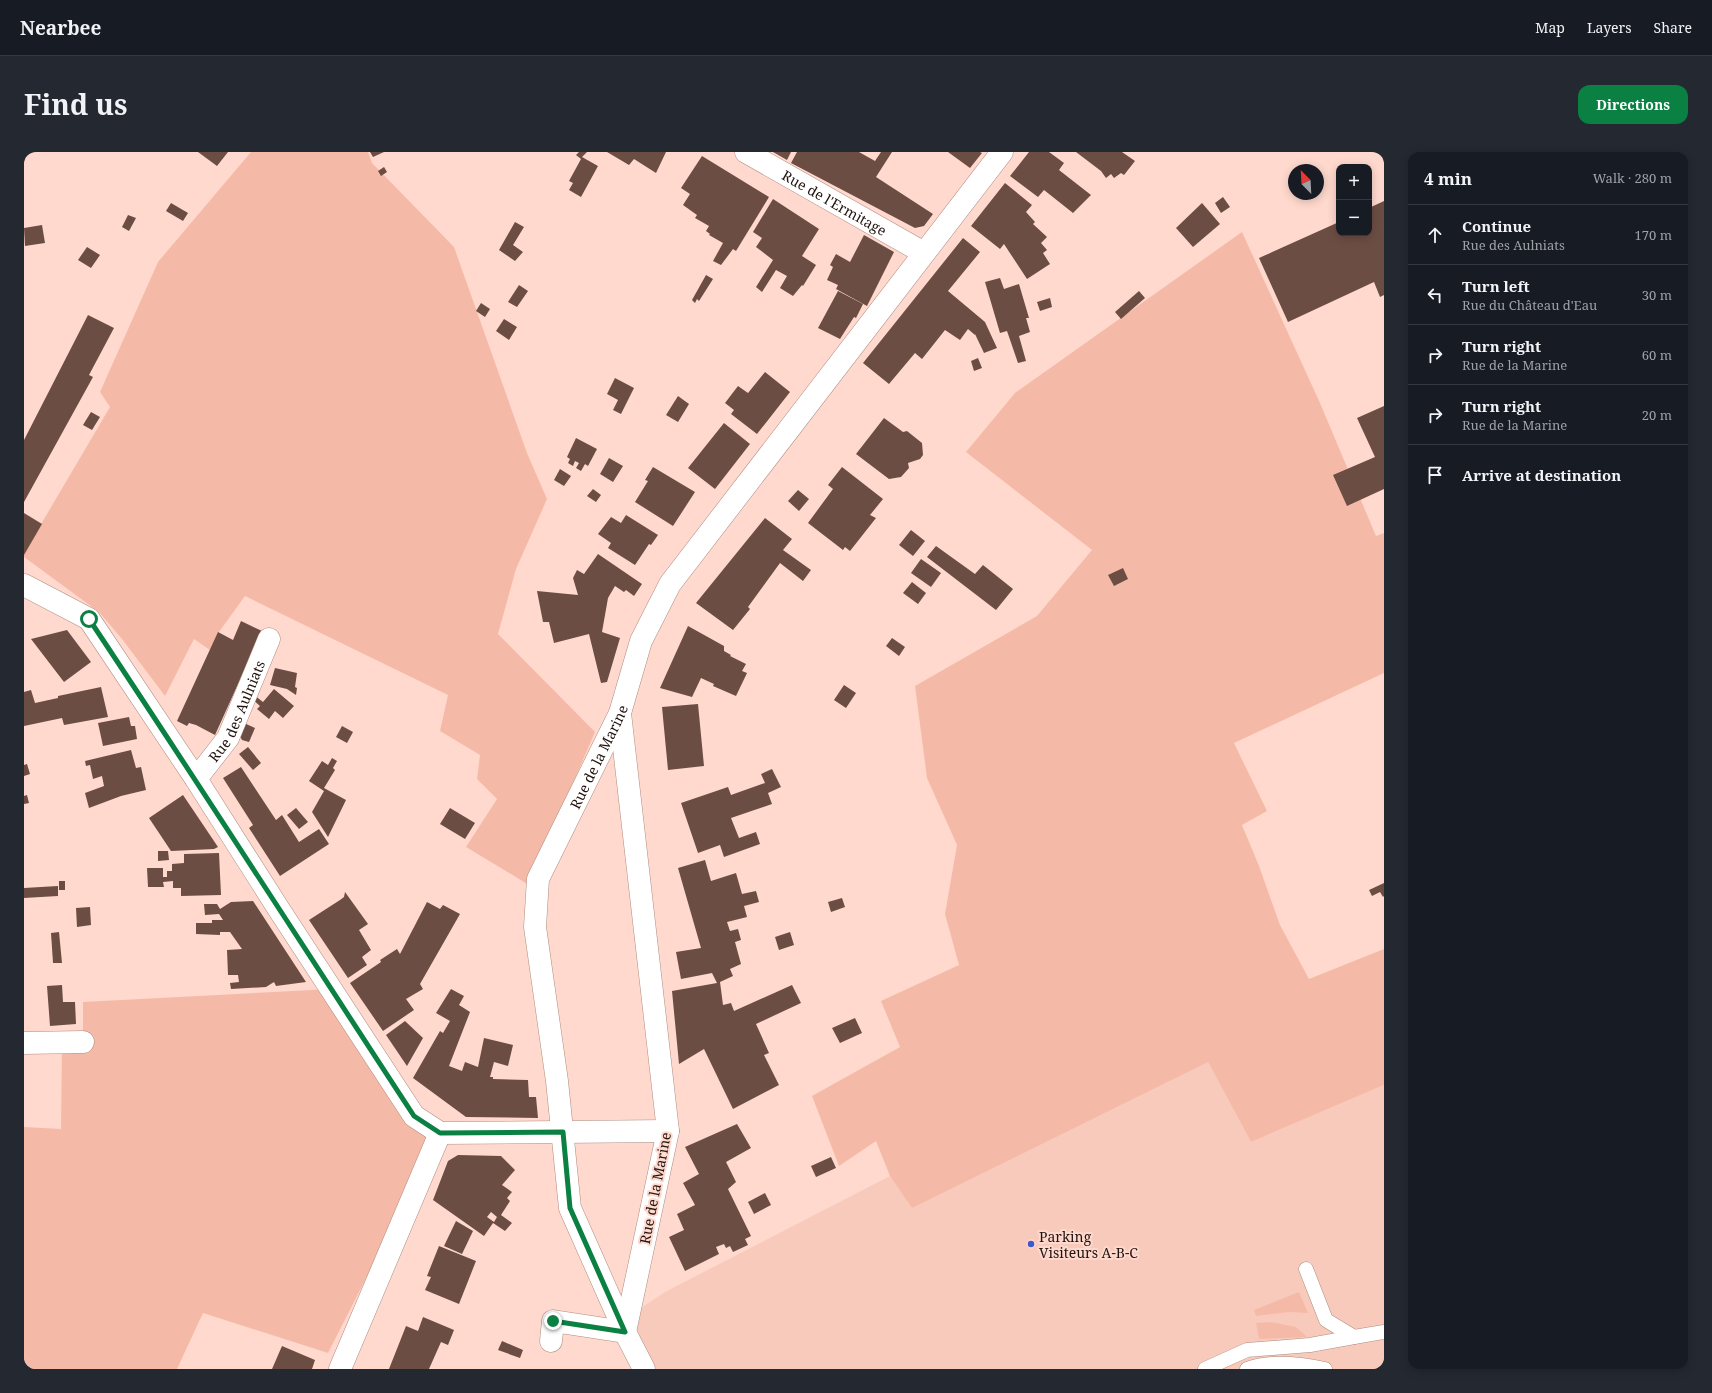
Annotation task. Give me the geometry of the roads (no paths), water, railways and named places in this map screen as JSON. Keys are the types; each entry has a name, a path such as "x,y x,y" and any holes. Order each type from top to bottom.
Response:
{"street":[{"name":"Rue de l'Ermitage","path":"746,152 924,253"},
{"path":"620,713 641,641 670,584 1002,152"},
{"name":"Rue des Aulniats","path":"24,585 89,619 196,779 278,908 414,1116 440,1133"},
{"name":"Rue des Aulniats","path":"196,779 228,738 269,639"},
{"name":"Rue de la Marine","path":"620,713 668,1131 625,1332"},
{"name":"Rue de la Marine","path":"620,713 538,880 535,927 563,1132 570,1208 625,1332 644,1369"},
{"path":"24,1043 83,1042"},
{"path":"340,1369 440,1133 668,1131"},
{"path":"551,1341 553,1321 625,1332"}],"lane":[{"path":"1306,1269 1326,1320 1354,1337"},
{"path":"1205,1369 1247,1350 1310,1345 1384,1331"},
{"path":"1247,1369 1276,1364 1300,1364 1325,1369"}],"place":[{"name":"Parking Visiteurs A-B-C","path":"1031,1244"}]}
